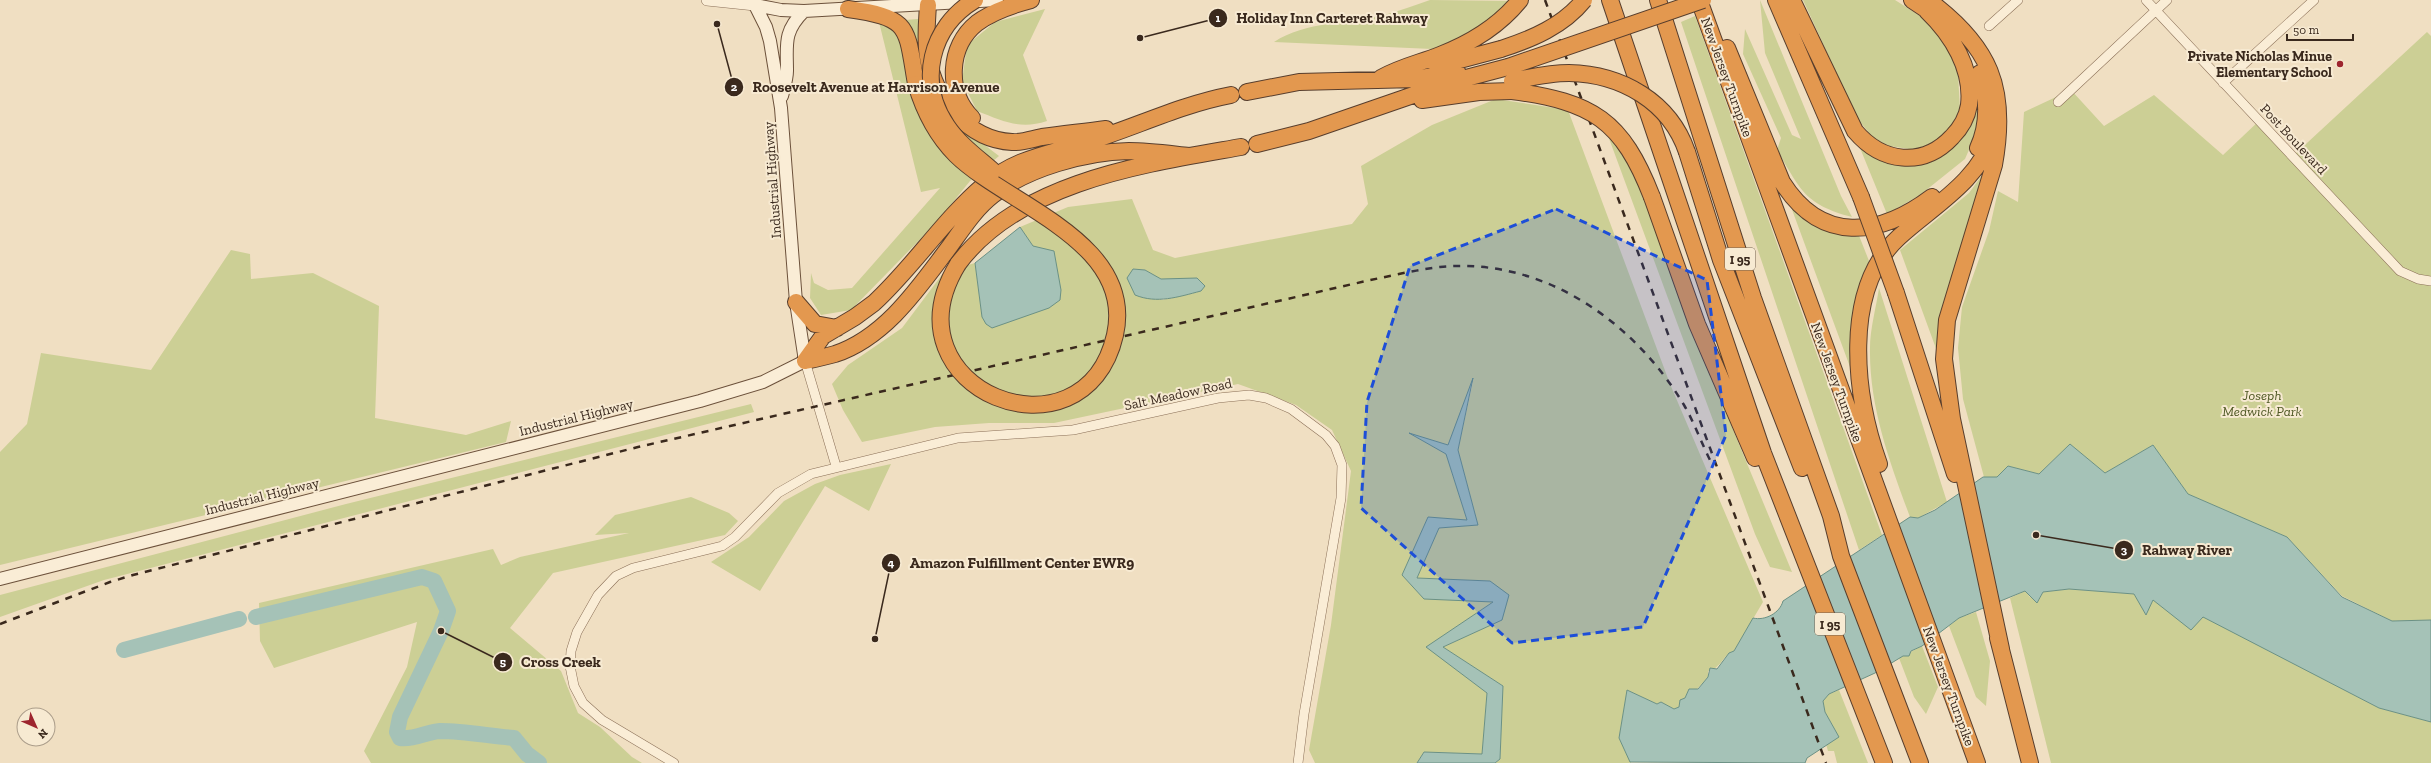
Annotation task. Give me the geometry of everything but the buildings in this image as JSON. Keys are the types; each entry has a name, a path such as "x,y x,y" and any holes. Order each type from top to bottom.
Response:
{"highway":[{"path":"975,0 952,18 936,43 930,70 936,106 948,127 963,145 1058,225 1083,246 1102,270 1113,296 1116,315 1115,336 1103,366 1090,381 1063,399 1041,405 1010,404 983,392 962,374 948,350 942,331 941,314 947,285 958,264 975,244 996,225 1034,202 1081,184 1189,156 1249,146 1309,131 1371,111 1451,82 1508,70 1703,0"},
{"path":"1031,0 995,12 970,30 956,55 954,78 956,90 963,106 981,126 1008,136 1041,137"},
{"path":"1379,79 1400,67 1458,47 1490,29 1520,0"},
{"path":"1508,70 1528,39 1559,23 1584,0"},
{"path":"1610,0 1759,457"},
{"name":"I 95","path":"1658,0 1753,298 1827,518 1920,763"},
{"path":"1371,111 1454,95 1508,70 1681,0"},
{"name":"New Jersey Turnpike","path":"1699,0 1881,486 1977,763"},
{"path":"1707,0 1774,165 1790,195 1811,215 1824,222 1856,228 1873,226 1891,221 1923,204 1966,167 1982,139 1986,122 1985,92 1972,56 1951,29 1920,2"},
{"path":"1776,0 1861,196 1952,446 2030,763"},
{"path":"1792,0 1855,131 1872,148 1897,157 1924,155 1936,151 1956,133 1964,121 1969,106 1967,76 1956,47 1936,19 1920,2"},
{"path":"928,2 928,58 941,91 953,110 972,129 999,141 1020,143 1041,137 1135,125"},
{"path":"1920,2 1957,23 1981,53 1995,88 1999,109 1998,146 1994,165 1947,320 1945,378 1952,446"},
{"path":"848,9 883,15 900,26 910,46 916,84 924,109 934,128 956,155 1015,197 1058,225"},
{"path":"1247,92 1299,82 1379,79 1428,68 1508,70 1591,75 1619,82 1647,97 1664,112 1676,128 1687,152 1732,290 1827,518"},
{"path":"1508,70 1536,94 1576,105 1606,122 1618,133 1635,157 1652,197 1707,349 1759,457"},
{"path":"805,361 823,336 860,314 885,293 965,204 995,177 1034,156 1083,144 1178,108 1231,95"},
{"path":"1881,486 1860,382 1860,327 1867,289 1874,270 1885,252 1898,237 1973,172 1991,142 1999,109"},
{"path":"805,361 835,354 869,335 890,319 912,297 972,216 992,196 1015,180 1054,164 1118,152 1129,151 1189,156"},
{"path":"796,302 816,324 837,328"},
{"name":"I 95","path":"1759,457 1776,486 1884,763"}],"main road":[{"path":"753,2 768,0"},
{"path":"753,2 781,10 804,11 928,2 996,0"},
{"name":"Industrial Highway","path":"0,579 700,401 763,382 805,361 796,302 780,103 770,41 766,27 753,2"},
{"path":"780,103 787,73 787,37 793,22 804,11"}],"street":[{"path":"707,0 753,2"},
{"path":"1989,26 2018,0"},
{"name":"Post Boulevard","path":"2146,0 2400,271 2418,279 2431,281"},
{"path":"2058,102 2167,0"},
{"path":"2223,83 2314,0"},
{"path":"805,361 836,466"},
{"name":"Salt Meadow Road","path":"674,763 602,720 584,703 574,686 570,666 570,651 577,632 598,595 616,576 633,568 722,546 735,537 778,493 810,474 836,466 958,438 1073,430 1234,395 1249,395 1266,398 1308,419 1331,440 1338,452 1343,473 1341,498 1300,738 1298,763"}],"highlighted area":[{"path":"1556,209 1707,280 1726,435 1643,627 1512,643 1361,508 1367,402 1410,266"}],"green space":[{"path":"1430,0 1511,1 1472,33 1432,49 1274,42 1286,35 1300,30 1384,15"},
{"path":"1760,0 1841,196 1852,217 1823,207 1806,194 1792,176 1777,150 1781,138 1743,54 1745,29 1792,135 1801,139 1765,53"},
{"path":"1803,0 1895,0 1925,19 1949,50 1958,74 1960,109 1947,134 1932,145 1916,150 1889,146 1873,138 1857,118"},
{"path":"1045,9 1023,55 1047,121 1028,125 1012,123 977,111 962,81 967,45 995,22"},
{"path":"1695,16 1882,535 1859,550 1681,22"},
{"path":"918,19 919,46 948,117 999,156 970,181 936,223 851,310 821,315 810,298 811,273 814,283 828,290 852,288 940,188 921,192 879,22"},
{"name":"Joseph Medwick Park","path":"2427,32 2431,36 2431,620 2392,621 2342,596 2287,537 2188,494 2153,445 2105,473 2070,444 2039,474 2008,466 1997,477 1984,477 1963,399 1958,348 1962,307 1989,231 1998,191 2018,202 2024,112 2071,90 2104,126 2154,95 2223,155 2261,119 2294,155"},
{"path":"1496,99 1568,110 1670,384 1763,602 1734,651 1727,655 1716,667 1708,671 1708,677 1697,689 1689,689 1685,698 1680,701 1679,707 1674,709 1661,702 1657,704 1627,690 1619,738 1631,763 1495,763 1500,759 1503,686 1443,647 1502,620 1490,581 1417,578 1439,528 1478,525 1458,450 1473,381 1448,445 1411,434 1446,454 1467,520 1428,517 1402,575 1424,599 1494,601 1427,647 1487,693 1482,754 1424,752 1417,763 1315,763 1309,750 1331,625 1351,471 1332,430 1296,405 1238,384 1054,423 989,423 935,427 862,442 843,410 832,384 848,365 902,328 944,272 975,263 982,316 1033,246 1020,227 1068,207 1132,199 1153,250 1175,258 1352,224 1368,204 1361,166 1432,125","holes":["1134,269 1145,270 1161,279 1201,291 1162,300 1127,278"]},
{"path":"1979,100 1981,122 1965,159 1920,195 1887,214 1860,148 1919,163 1943,156 1965,135"},
{"path":"1607,133 1629,159 1712,379 1792,572 1770,567 1755,534"},
{"path":"1988,167 1938,354 1900,250 1969,193"},
{"path":"1787,196 1817,225 1835,232 1858,233 1871,266 1853,375"},
{"path":"231,250 250,254 251,279 313,273 379,306 375,418 466,435 511,421 506,442 0,565 0,452 27,424 41,353 151,370"},
{"path":"1879,288 1947,502 1918,518 1910,517 1895,476 1882,434 1873,392 1870,341"},
{"path":"751,404 754,412 104,580 0,617 0,595 346,504"},
{"path":"891,464 869,511 825,486 760,591 711,562 749,537 784,501 815,484 840,475"},
{"path":"691,497 729,513 738,521 725,535 553,573 510,628 561,671 578,713 600,727 632,757 642,763 371,763 364,751 407,667 417,622 274,668 260,641 259,603 493,549 501,565 520,557 629,533 595,535 615,515"},
{"path":"2069,589 2134,594 2146,614 2153,600 2191,629 2203,616 2379,708 2431,722 2431,763 2051,763 2010,598 2025,591 2030,597 2039,600 2043,592"},
{"path":"1976,612 1990,661 1986,706 1976,697 1949,626 1959,618"},
{"path":"1922,646 1938,687 1926,714 1914,697 1899,658"},
{"path":"1839,690 1868,763 1837,763 1834,751 1828,751 1826,744 1830,741 1833,726 1825,712 1823,701 1829,694"}],"shaded area":[{"path":"1020,227 1033,246 1054,251 1061,290 1060,300 1049,308 992,328 986,324 982,317 975,263"},
{"path":"1133,269 1145,270 1161,279 1197,278 1205,286 1201,291 1168,299 1143,298 1135,295 1127,278"},
{"path":"1473,378 1458,450 1478,525 1439,528 1417,578 1490,581 1509,595 1502,620 1443,647 1503,686 1500,759 1495,763 1417,763 1424,752 1482,754 1487,693 1426,647 1493,602 1424,599 1402,575 1428,517 1467,520 1446,454 1409,433 1448,445"},
{"path":"2070,444 2105,473 2153,445 2188,494 2287,537 2342,597 2392,621 2431,620 2431,722 2379,708 2203,617 2191,630 2153,600 2146,615 2134,594 2069,589 2043,592 2037,603 2025,591 1959,618 1922,646 1911,651 1909,656 1903,656 1875,673 1829,694 1823,701 1825,712 1839,737 1807,758 1805,763 1630,762 1619,738 1627,690 1657,704 1661,702 1674,709 1679,707 1680,700 1685,698 1689,689 1698,689 1708,677 1710,668 1717,669 1729,653 1734,651 1753,618 1758,619 1771,615 1779,609 1783,601 1910,517 1918,518 1935,510 1983,477 1997,477 2008,466 2039,474"}],"waterway":[{"path":"256,617 422,577 434,581 448,611 441,631 400,717 397,732 400,738 410,738 440,731 514,738 527,754 539,763"},
{"path":"124,650 239,619"}],"railway":[{"path":"1545,0 1826,763"},
{"path":"0,624 110,582 133,575 638,447 1366,281 1412,271 1440,267 1478,267 1514,272 1549,284 1581,300 1611,321 1639,346 1663,374 1688,412 1710,460"}],"place":[{"name":"Roosevelt Avenue at Harrison Avenue","path":"717,24"},
{"name":"Holiday Inn Carteret Rahway","path":"1140,38"},
{"name":"Private Nicholas Minue Elementary School","path":"2340,64"},
{"name":"Rahway River","path":"2036,535"},
{"name":"Cross Creek","path":"441,631"},
{"name":"Amazon Fulfillment Center EWR9","path":"875,639"}]}
